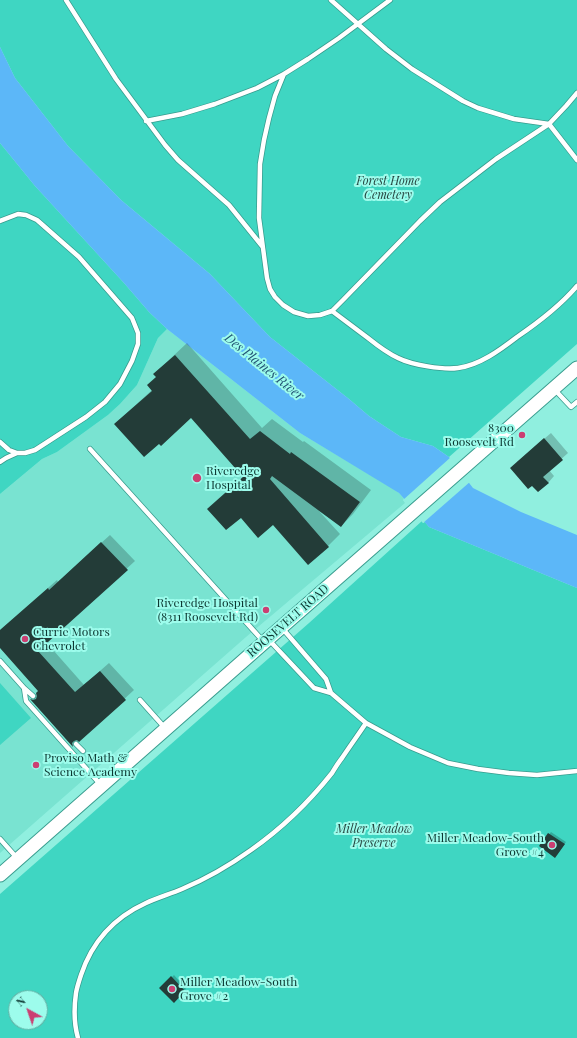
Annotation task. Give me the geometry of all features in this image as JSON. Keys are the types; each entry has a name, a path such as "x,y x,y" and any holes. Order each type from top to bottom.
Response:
{"main road":[{"name":"ROOSEVELT ROAD","path":"0,876 266,640 577,368"}],"lane":[{"path":"66,0 116,79 165,145 178,160 228,205 263,246"},
{"path":"331,0 386,49 412,69 463,101 478,108 514,119 549,124 577,160"},
{"path":"146,121 182,114 215,104 257,88 308,59 390,0"},
{"path":"284,74 275,96 264,140 260,164 259,218 270,289 283,305 294,312 308,316 332,311 440,202 496,159 549,124 577,93"},
{"path":"0,221 18,214 26,215 37,220 79,257 132,318 138,332 138,344 132,361 120,384 105,402 86,417 35,450 25,453 18,453 9,450 0,442"},
{"path":"332,311 387,353 400,359 440,368 458,368 470,365 503,348 555,309 577,286"},
{"path":"554,388 572,407 577,402"},
{"path":"90,449 266,640 314,688 330,693 366,723 410,747 448,763 478,769 537,775 577,771"},
{"path":"0,462 18,453"},
{"path":"281,627 326,679 330,693"},
{"path":"0,661 33,696"},
{"path":"24,688 26,701 101,786"},
{"path":"140,700 166,729"},
{"path":"78,1038 74,1012 76,992 90,953 100,937 113,924 129,912 146,903 183,889 216,872 252,850 314,794 332,772 366,723"},
{"path":"76,744 83,751"},
{"path":"0,839 18,860"}],"shaded area":[{"path":"167,329 300,433 392,488 399,493 404,499 403,500 405,503 246,637 0,853 0,494 42,459 57,452 108,415 120,404 137,385 158,338"}],"green space":[{"name":"Forest Home Cemetery","path":"0,0 577,0 577,344 449,457 433,446 401,437 369,416 270,337 210,274 121,200 68,146 15,78 0,47"},
{"path":"0,143 35,186 149,312 167,329 158,338 137,385 120,404 108,415 57,452 42,459 0,494"},
{"name":"Miller Meadow Preserve","path":"422,521 429,527 577,588 577,1038 0,1038 0,894 309,623"},
{"path":"0,683 31,718 0,745"}],"water":[{"name":"Des Plaines River","path":"0,47 15,78 68,146 121,200 210,274 270,337 369,416 401,437 433,446 449,457 473,488 521,512 577,535 577,588 429,527 399,493 300,433 167,329 149,312 35,186 0,143"}],"pier":[{"path":"451,457 471,481 423,523 403,500"}],"building":[{"path":"175,355 250,439 260,431 290,454 291,452 360,502 341,527 272,476 270,479 329,547 308,565 273,525 258,538 241,518 226,530 207,509 243,477 191,418 161,446 159,444 144,457 114,424 152,391 147,385 156,377 153,374"},
{"path":"544,438 563,460 543,477 549,483 538,492 532,486 528,489 510,468"},
{"name":"Currie Motors Chevrolet","path":"101,542 128,570 38,651 75,692 100,671 126,700 79,742 77,740 74,741 72,743 73,747 30,699 36,699 36,693 38,691 0,648 0,630 48,588 49,590"},
{"name":"Miller Meadow-South Grove #4","path":"548,833 565,844 555,858 539,846"},
{"name":"Miller Meadow-South Grove #2","path":"171,976 185,991 174,1003 159,988"}],"place":[{"name":"8300 Roosevelt Rd","path":"522,435"},
{"name":"Riveredge Hospital","path":"197,478"},
{"name":"Riveredge Hospital (8311 Roosevelt Rd)","path":"266,610"},
{"name":"Currie Motors Chevrolet","path":"25,639"},
{"name":"Proviso Math & Science Academy","path":"36,765"},
{"name":"Miller Meadow-South Grove #4","path":"552,845"},
{"name":"Miller Meadow-South Grove #2","path":"172,989"}]}
